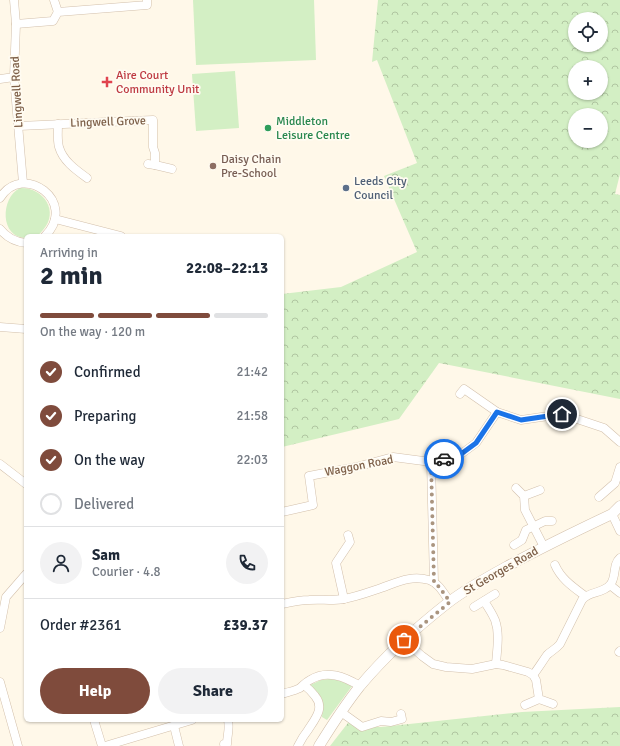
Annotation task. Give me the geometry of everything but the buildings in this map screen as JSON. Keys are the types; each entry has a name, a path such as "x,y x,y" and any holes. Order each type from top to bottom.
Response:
{"street":[{"name":"Lingwell Road","path":"14,0 16,24 14,77 23,183"},
{"path":"16,24 53,21 58,12 54,0"},
{"path":"58,12 147,5 148,0"},
{"path":"0,79 14,77"},
{"name":"Lingwell Grove","path":"19,126 153,120 152,147 155,153 151,164 172,169"},
{"path":"58,124 59,146 63,155 77,171 87,178"},
{"path":"0,198 10,188 23,183 34,184 40,187 48,194 55,206 55,219 51,229 46,234"},
{"path":"55,219 113,234"},
{"path":"0,229 16,242 24,243"},
{"path":"0,327 24,329"},
{"path":"460,394 464,389 497,412 521,420 562,414 604,428 620,442"},
{"name":"Waggon Road","path":"284,512 313,506 309,476 356,467 393,457 431,462 457,457 476,443 497,412"},
{"path":"431,462 434,582"},
{"path":"0,464 24,482"},
{"path":"599,497 615,483 620,467"},
{"path":"516,488 524,496 525,510 544,547"},
{"path":"524,496 540,490"},
{"name":"St Georges Road","path":"319,746 360,686 404,640 450,602 478,583 544,547 612,514 620,506"},
{"path":"612,514 620,531"},
{"path":"514,545 522,540 526,530 544,521 552,520"},
{"path":"344,599 336,563 350,542 348,535"},
{"path":"533,675 547,655 556,649 560,644 585,596 604,590 610,585 613,580 617,560 620,558"},
{"path":"555,565 568,583 585,596"},
{"path":"0,628 3,596 24,576"},
{"path":"284,604 310,600 333,601 344,599 410,578 434,582 450,602"},
{"path":"610,585 620,594"},
{"path":"474,607 495,594"},
{"path":"484,601 495,620 498,630 496,664"},
{"path":"404,640 433,664 446,667 472,669 496,664 528,672 533,675 536,680 539,699"},
{"path":"284,693 293,691 317,676 340,676 360,686"},
{"path":"0,682 18,746"},
{"path":"298,746 320,710 319,702 316,696 304,685"},
{"path":"525,705 539,699 553,704"},
{"path":"341,712 362,727 381,721 391,722 404,718"},
{"path":"95,722 102,746"},
{"path":"105,746 134,742 184,722"},
{"path":"224,744 227,744 230,729 228,722"},
{"path":"174,726 179,746"}],"green space":[{"path":"193,0 314,0 316,60 196,65"},
{"path":"378,0 620,0 620,174 615,194 620,195 620,399 439,363 399,419 284,447 284,294 341,287 417,252 384,176 417,163 377,60 372,62"},
{"path":"235,71 239,128 196,131 192,74"},
{"path":"20,188 36,191 46,202 50,215 48,223 39,234 24,234 24,238 17,236 11,232 7,225 6,208 13,193"},
{"path":"321,680 339,680 352,686 327,720 322,717 323,706 321,699 310,685"},
{"path":"620,707 620,746 330,746 351,719 362,727 381,727 522,712"}],"way so far":[{"path":"404,640 450,602 434,582 431,462 444,459"}],"place":[{"name":"Aire Court Community Unit","path":"107,82"},
{"name":"Middleton Leisure Centre","path":"268,128"},
{"name":"Daisy Chain Pre-School","path":"213,166"},
{"name":"Leeds City Council","path":"346,188"}],"route":[{"path":"444,459 457,457 476,443 497,412 521,420 562,414"}]}
